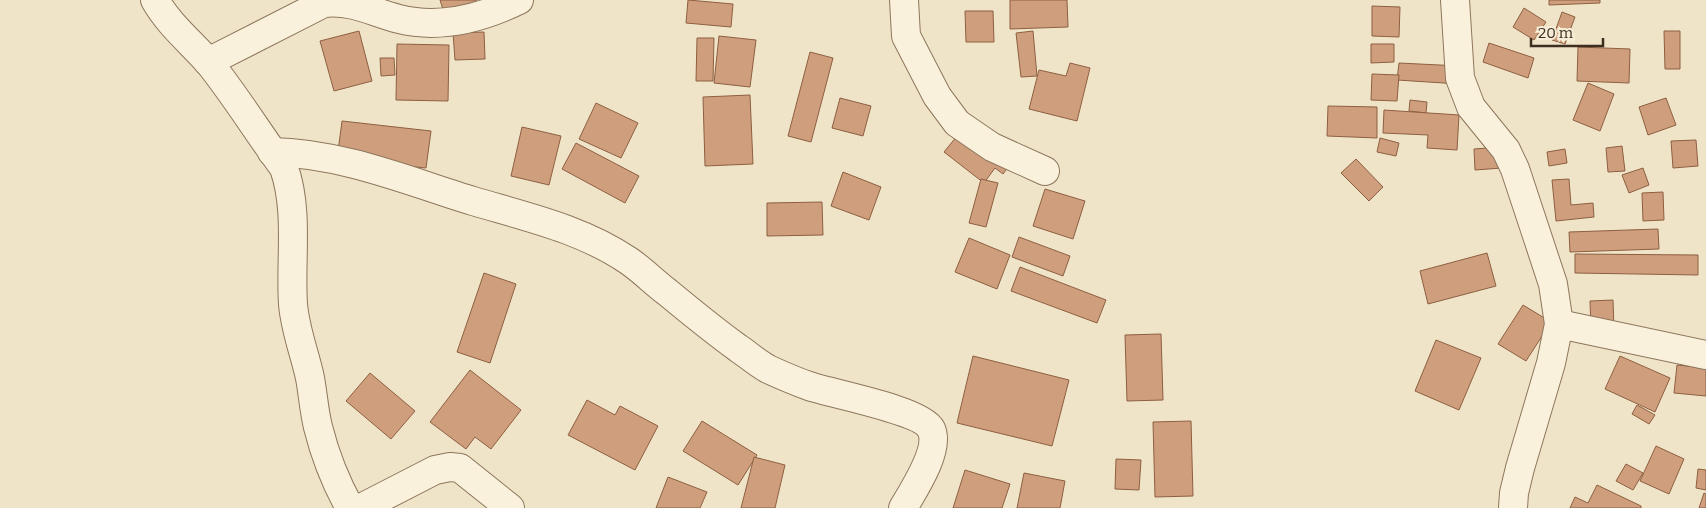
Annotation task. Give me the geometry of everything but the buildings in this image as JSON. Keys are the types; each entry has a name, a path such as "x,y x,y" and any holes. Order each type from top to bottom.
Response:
{"street":[{"path":"155,0 177,31 208,62 284,168 287,178 292,226 293,306 297,329 310,377 318,428 340,490 350,508"},
{"path":"208,62 324,3 339,1 399,19 429,24 465,20 519,0"},
{"path":"904,0 906,36 937,96 957,124 992,147 1045,171"},
{"path":"1455,0 1460,78 1471,107 1506,150 1515,169 1553,284 1559,324 1550,363 1520,468 1514,493 1513,508"},
{"path":"272,152 291,152 342,162 408,179 474,201 539,219 586,238 629,261 688,309 766,368 809,386 907,413 924,422 931,429 930,456 925,469 903,508"},
{"path":"1559,324 1706,355"},
{"path":"361,508 435,470 450,467 460,468 510,508"}]}
